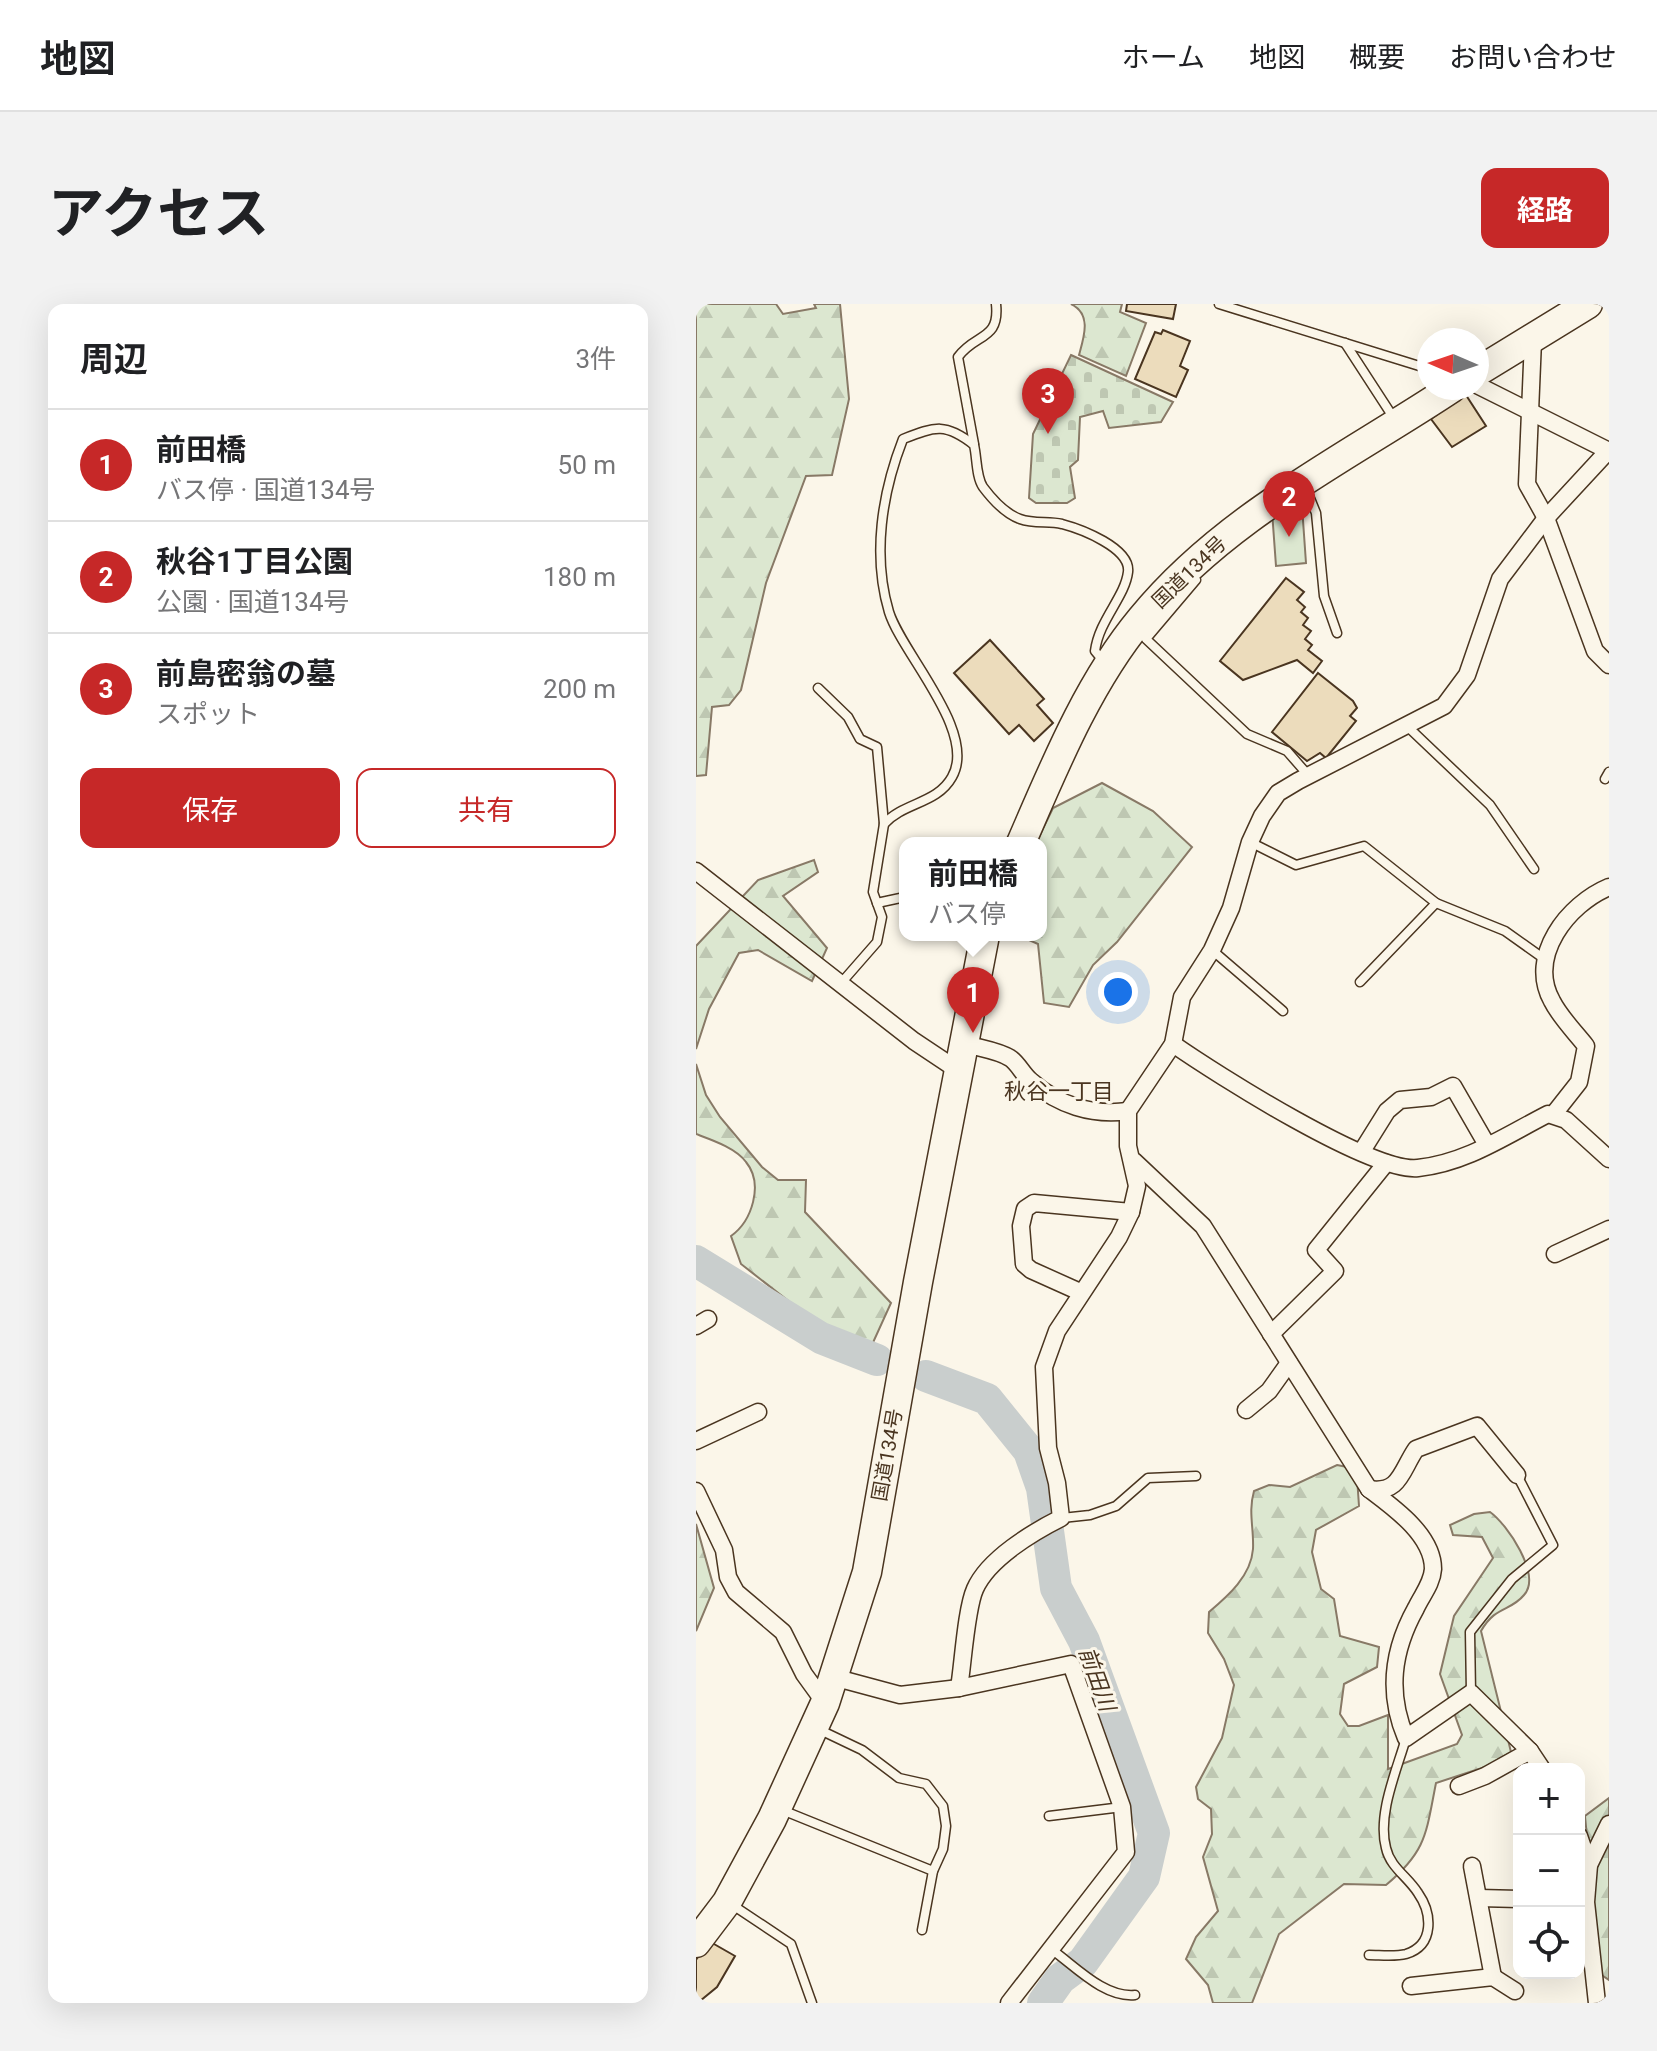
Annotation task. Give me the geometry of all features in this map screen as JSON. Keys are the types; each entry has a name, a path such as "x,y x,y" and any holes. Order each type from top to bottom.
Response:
{"highway":[{"path":"1489,365 1533,340 1583,305"},
{"name":"国道134号","path":"1024,837 1108,667 1141,619 1208,552 1304,481 1434,400"},
{"name":"国道134号","path":"700,1933 727,1902 777,1808 824,1702 867,1572 984,941"}],"street":[{"path":"1533,340 1527,484 1546,518 1595,651 1609,665"},
{"path":"959,1688 975,1589 1001,1557 1036,1530 1061,1518 1057,1483 1048,1448 1044,1367 1057,1331 1119,1237 1131,1212 1137,1186 1134,1161 1128,1146 1128,1111 1173,1044 1182,997 1212,950 1231,908 1250,842 1278,793 1444,706 1467,675 1500,579 1546,518 1608,451 1489,391"},
{"path":"696,871 914,1041 961,1057 1011,1058 1028,1079 1047,1094 1076,1108 1106,1114 1128,1111"},
{"path":"1173,1044 1237,1089 1396,1168 1417,1168 1463,1160 1487,1145 1553,1115 1579,1082 1586,1046 1550,1000 1543,958 1561,926 1583,901 1609,887"},
{"path":"1362,1151 1387,1111 1400,1100 1431,1097 1453,1086 1487,1145"},
{"path":"1553,1115 1566,1120 1609,1159"},
{"path":"1134,1161 1203,1226 1369,1489 1391,1505 1422,1538 1433,1567 1431,1582 1406,1626 1396,1657 1394,1699 1406,1738 1471,1693 1530,1751 1538,1763"},
{"path":"1271,1334 1335,1271 1316,1250 1386,1163"},
{"path":"1080,1292 1024,1264 1021,1226 1025,1209 1034,1203 1131,1212"},
{"path":"1555,1254 1609,1229"},
{"path":"1246,1410 1269,1391 1289,1363"},
{"path":"696,1441 758,1412"},
{"path":"1369,1489 1384,1491 1398,1484 1416,1449 1477,1426 1517,1475"},
{"path":"696,1491 724,1550 728,1577 736,1592 783,1632 804,1674 824,1702 959,1688 1071,1664 1122,1807 1126,1852 1009,2003"},
{"path":"1459,1786 1485,1776 1530,1751"},
{"path":"1585,1890 1589,1865 1609,1824"},
{"path":"1585,1853 1589,1865"},
{"path":"1472,1866 1493,1977"},
{"path":"1479,1898 1513,1899"},
{"path":"1584,1907 1597,2003"},
{"path":"1411,1986 1493,1977 1515,1991"}],"lane":[{"path":"996,304 997,320 991,331 964,349 958,357 981,485 1007,512 1037,523 1060,524 1101,538 1124,558 1129,570 1098,630 1095,651 1108,667"},
{"path":"1219,304 1417,365"},
{"path":"1345,343 1398,424"},
{"path":"884,824 895,811 941,793 954,774 957,750 951,728 923,671 896,631 888,610 881,539 887,487 903,439 937,428 954,429 974,445"},
{"path":"1304,481 1316,513 1324,596 1337,633"},
{"path":"1208,552 1205,570 1146,639 1247,734 1287,751 1308,775"},
{"path":"818,688 848,717 860,739 877,747 884,824 873,892 882,917 877,942 842,982"},
{"path":"1408,727 1490,805 1534,869"},
{"path":"1250,842 1296,865 1364,846 1436,903 1505,931 1543,958"},
{"path":"877,903 899,898"},
{"path":"1360,982 1436,903"},
{"path":"1212,950 1283,1011"},
{"path":"1471,1693 1470,1632 1512,1579 1553,1545 1517,1475"},
{"path":"1061,1518 1090,1515 1116,1506 1148,1478 1196,1476"},
{"path":"824,1702 862,1750 899,1778 926,1784 943,1806 946,1826 943,1849 933,1871 922,1930"},
{"path":"1369,1955 1413,1951 1420,1947 1429,1927 1430,1919 1418,1893 1394,1866 1386,1848 1388,1801 1406,1738"},
{"path":"1049,1816 1122,1807"},
{"path":"777,1808 933,1871"},
{"path":"727,1902 791,1944 812,2003"},
{"path":"1051,1949 1107,1990 1124,1996 1135,1995"}],"green space":[{"path":"696,304 776,304 783,314 816,308 814,304 840,304 849,399 832,475 806,476 766,583 741,690 729,705 712,707 706,775 696,776"},
{"path":"1071,304 1122,304 1120,312 1146,323 1126,376 1079,355 1085,326 1082,314"},
{"path":"1071,355 1173,402 1161,422 1109,428 1103,411 1080,417 1078,460 1070,467 1075,498 1067,503 1036,503 1029,498 1033,434"},
{"path":"1301,492 1306,563 1276,566 1272,511"},
{"path":"1102,783 1153,811 1192,847 1117,942 1093,965 1069,1007 1044,1003 1038,944 1031,941 1047,941 1047,837 1039,837 1053,808"},
{"path":"814,860 818,872 783,896 827,948 812,981 758,950 739,953 709,1009 696,1049 696,946 758,880"},
{"path":"696,1064 706,1095 720,1117 762,1167 778,1180 806,1180 805,1212 891,1303 871,1347 832,1335 741,1264 731,1236 750,1212 754,1181 746,1162 736,1153 696,1134"},
{"path":"1337,1465 1347,1467 1357,1477 1359,1506 1316,1530 1312,1552 1321,1589 1334,1599 1340,1636 1379,1647 1377,1667 1344,1684 1340,1714 1348,1726 1359,1726 1388,1715 1388,1769 1457,1744 1462,1735 1440,1674 1454,1616 1493,1558 1482,1537 1453,1535 1450,1525 1474,1514 1490,1512 1513,1538 1529,1575 1524,1595 1492,1617 1481,1631 1511,1752 1485,1767 1436,1783 1423,1840 1410,1862 1386,1885 1344,1884 1279,1934 1252,2003 1213,2003 1208,1985 1186,1959 1196,1937 1218,1911 1203,1857 1212,1834 1211,1809 1198,1799 1196,1787 1222,1738 1234,1685 1224,1659 1208,1633 1209,1612 1231,1592 1248,1568 1253,1549 1251,1513 1254,1491 1269,1485 1290,1487"},
{"path":"696,1524 714,1588 696,1631"},
{"path":"1609,1798 1609,1980 1600,1974 1585,1816"}],"building":[{"path":"1127,304 1176,304 1173,319 1126,311"},
{"path":"1163,330 1190,341 1180,366 1188,370 1176,397 1135,379 1155,332 1161,334"},
{"path":"1452,400 1469,400 1486,426 1452,447 1431,419 1438,414 1436,410"},
{"path":"1286,578 1304,592 1297,600 1305,607 1301,612 1308,618 1303,625 1311,631 1305,639 1312,645 1308,650 1322,661 1313,673 1297,660 1243,680 1220,661"},
{"path":"990,640 1044,699 1037,705 1053,723 1034,741 1019,725 1009,734 954,673"},
{"path":"1318,673 1353,701 1357,708 1350,716 1356,721 1326,758 1320,753 1307,761 1272,732"},
{"path":"707,1940 735,1956 717,1987 700,2001 696,1998 696,1960"}],"waterway":[{"name":"前田川","path":"696,1261 821,1338 877,1360"},
{"name":"前田川","path":"926,1376 987,1399 1029,1451 1042,1488 1056,1588 1084,1641 1154,1833 1144,1877 1083,1962 1060,1979 1043,2003"}],"place":[{"name":"前島密翁の墓","path":"1048,434"},
{"name":"秋谷1丁目公園","path":"1289,537"},
{"name":"前田橋","path":"973,1033"}],"district":[{"name":"秋谷一丁目","path":"1059,1091"}]}
